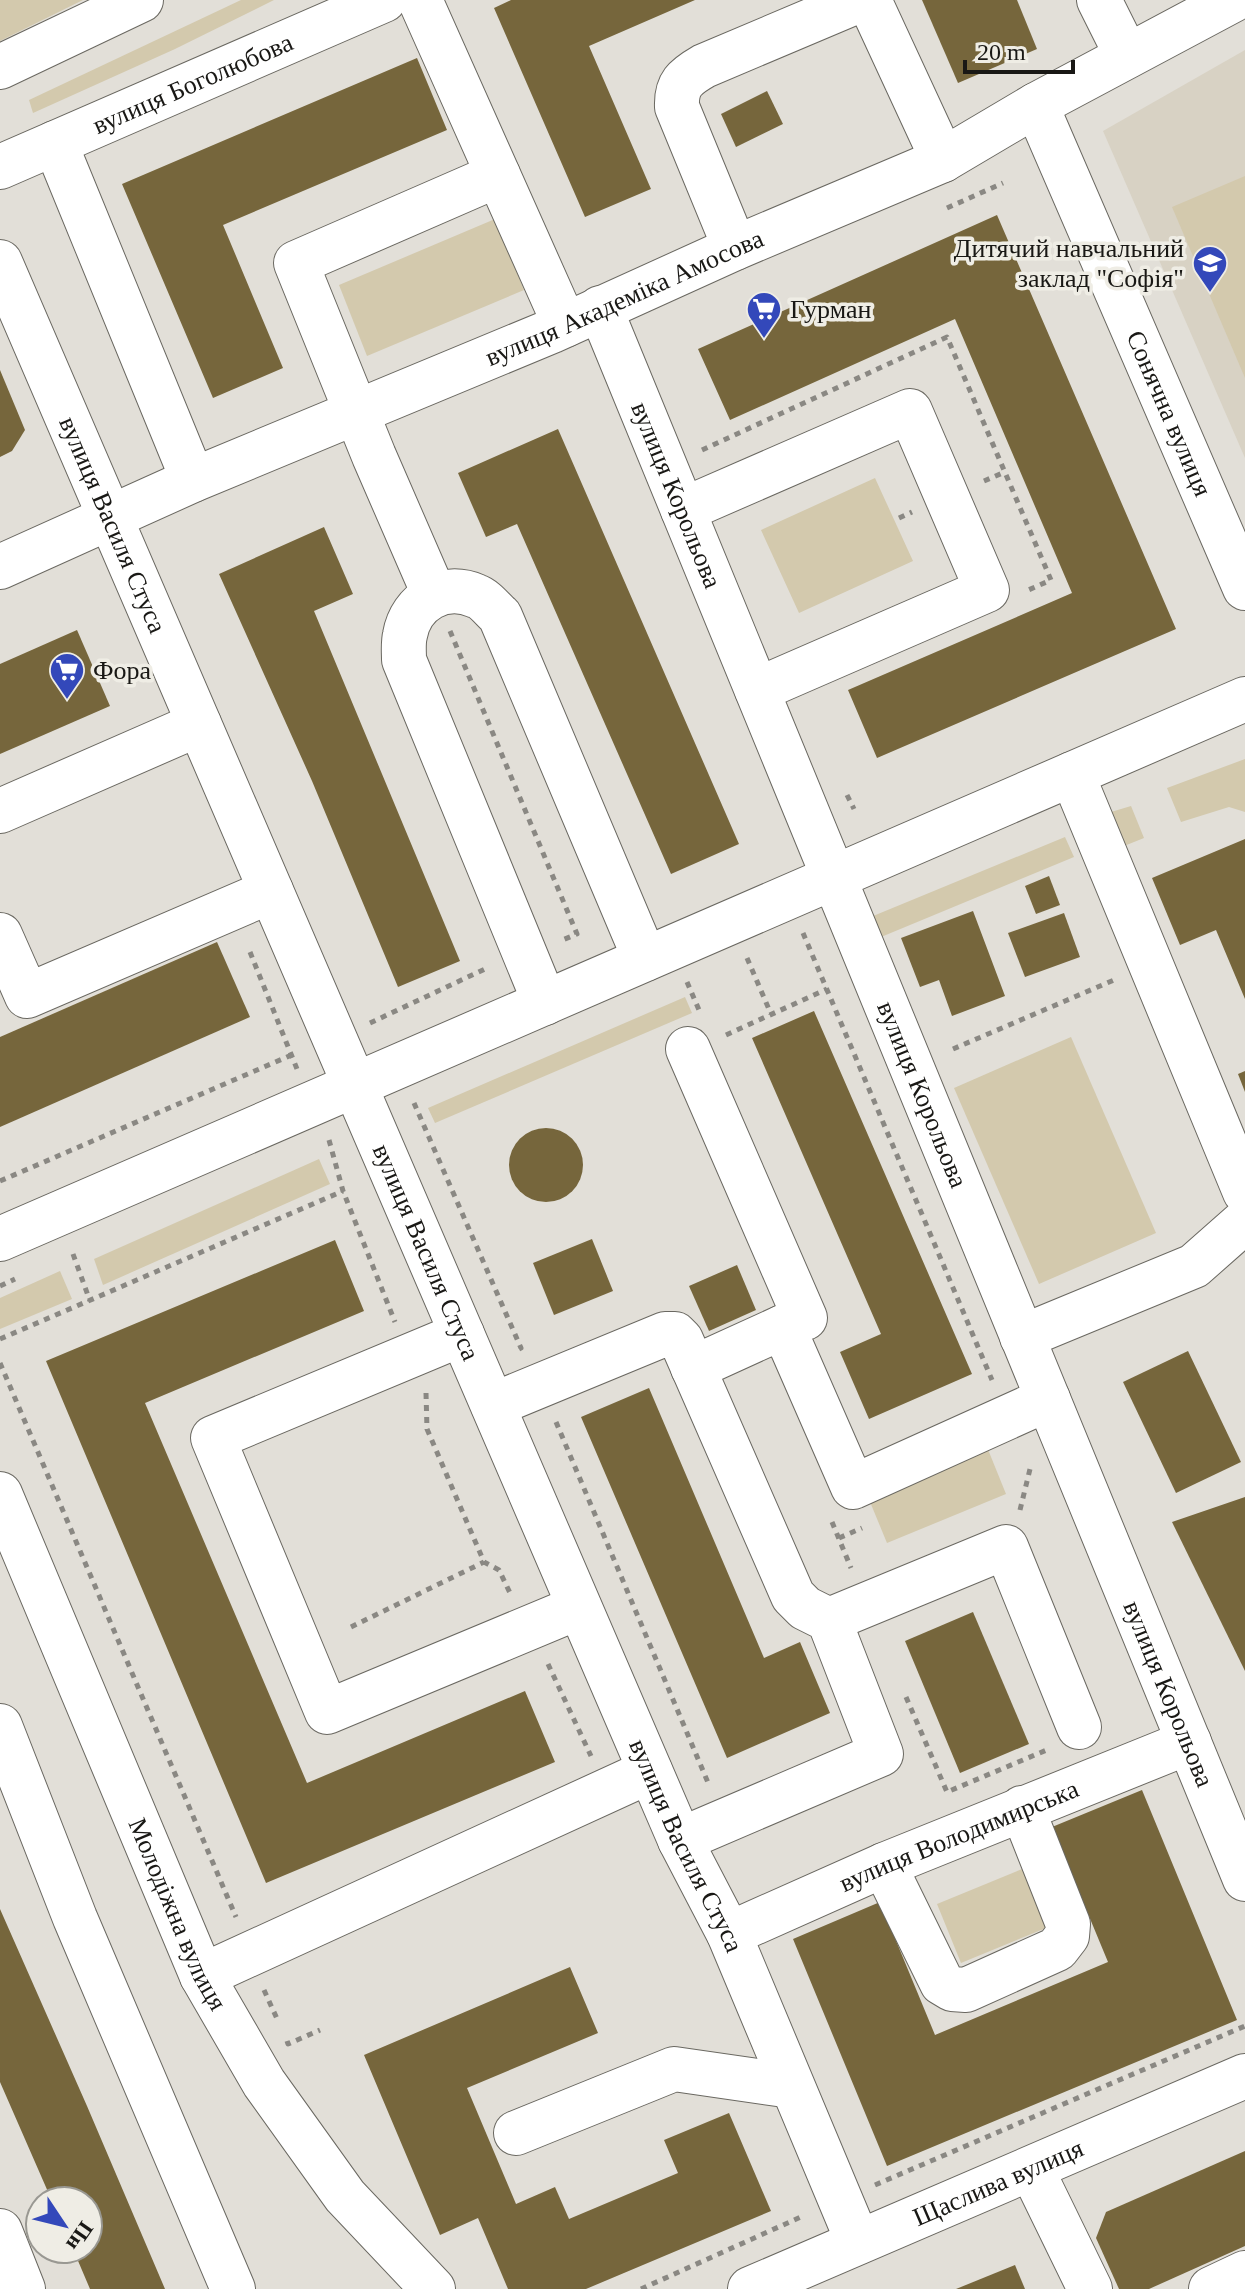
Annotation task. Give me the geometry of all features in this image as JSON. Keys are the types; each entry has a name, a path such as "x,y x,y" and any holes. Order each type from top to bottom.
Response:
{"street":[{"path":"0,67 141,0"},
{"name":"вулиця Боголюбова","path":"0,167 384,0"},
{"name":"вулиця Корольова","path":"420,0 498,175 583,317 683,510 1189,1742 1229,1795 1245,1879"},
{"path":"735,248 677,107 676,91 684,77 704,66 860,0"},
{"path":"869,0 943,160"},
{"path":"1099,0 1127,56"},
{"name":"вулиця Академіка Амосова","path":"0,567 193,480 583,317 735,248 943,160 1036,105 1233,0"},
{"name":"Сонячна вулиця","path":"1036,105 1245,588"},
{"path":"55,143 193,480"},
{"path":"434,594 296,263 498,175"},
{"name":"вулиця Василя Стуса","path":"0,262 680,1840 729,1934 858,2242"},
{"path":"683,510 910,411 987,590 757,690"},
{"path":"545,1003 404,660 405,634 415,610 434,594 455,591 478,596 500,616 645,959"},
{"path":"0,1239 1245,699"},
{"path":"0,811 199,724"},
{"path":"1072,774 1245,1192"},
{"path":"0,935 27,996 271,891"},
{"path":"693,1368 805,1318 706,1042"},
{"path":"1022,1337 1194,1266 1245,1221"},
{"path":"783,1327 853,1487 1048,1399"},
{"path":"462,1334 213,1438 327,1712 579,1607"},
{"path":"493,1405 665,1334 675,1334 681,1340 793,1596 805,1608 829,1620 881,1754 680,1840"},
{"name":"Молодіжна вулиця","path":"2,1504 202,1976 264,2083 345,2196 433,2289"},
{"path":"829,1620 1006,1547 1070,1735"},
{"path":"0,1726 75,1918 233,2289"},
{"name":"вулиця Володимирська","path":"729,1934 884,1865 1189,1742"},
{"path":"202,1976 650,1771"},
{"path":"884,1865 942,1983 952,1989 966,1990 1057,1949 1067,1936 1068,1924 1022,1808"},
{"path":"516,2133 674,2069 792,2086"},
{"name":"Щаслива вулиця","path":"750,2289 1245,2076"},
{"path":"1032,2170 1090,2289"},
{"path":"0,2231 23,2289"},
{"path":"1211,2289 1245,2273"}],"path":[{"path":"947,208 1003,183"},
{"path":"975,485 1005,472"},
{"path":"434,594 577,934 550,946"},
{"path":"801,928 995,1386"},
{"path":"0,1181 292,1055 246,942"},
{"path":"745,953 771,1014"},
{"path":"382,1018 494,965"},
{"path":"953,1049 1149,965"},
{"path":"685,979 697,974"},
{"path":"706,1042 827,989"},
{"path":"413,1100 521,1348"},
{"path":"329,1140 343,1191 390,1313"},
{"path":"0,1339 343,1191"},
{"path":"73,1254 90,1301"},
{"path":"0,1363 236,1916 250,1910"},
{"path":"425,1386 427,1429 484,1562 499,1570"},
{"path":"351,1627 484,1562"},
{"path":"542,1651 592,1759"},
{"path":"905,1696 947,1792 1070,1735"},
{"path":"641,2289 840,2199 1245,2026"}],"shaded area":[{"path":"0,0 83,0 0,41"},
{"path":"241,0 274,0 33,113 29,100"},
{"name":"Дитячий навчальний заклад \"Софія\"","path":"1245,50 1245,458 1103,131"},
{"path":"1245,176 1245,378 1172,207"},
{"path":"495,219 524,290 367,356 339,285"},
{"path":"875,478 913,561 799,613 761,530"},
{"path":"1245,759 1245,812 1229,807 1181,822 1167,788"},
{"path":"1131,806 1144,838 1124,846 1111,812"},
{"path":"1065,837 1074,857 869,942 861,921"},
{"path":"685,997 692,1013 435,1123 428,1108"},
{"path":"1071,1037 1156,1233 1039,1284 954,1088"},
{"path":"319,1159 330,1184 103,1285 94,1259"},
{"path":"60,1271 72,1299 0,1329 0,1298"},
{"path":"987,1447 1006,1494 887,1543 868,1497"},
{"path":"1022,1869 1046,1928 961,1963 937,1904"}],"building":[{"path":"511,0 695,0 589,46 651,189 585,217 494,8"},
{"path":"922,0 1017,0 1037,49 958,83"},
{"path":"417,58 447,130 223,225 283,368 213,398 122,184"},
{"path":"767,91 783,124 736,147 721,114"},
{"path":"997,215 1176,629 877,758 848,690 1072,593 955,319 730,420 698,349"},
{"path":"0,370 25,430 12,451 0,457"},
{"path":"558,429 739,844 671,874 517,524 486,537 458,473"},
{"path":"324,527 353,594 314,611 460,961 398,987 312,781 219,574"},
{"path":"77,630 110,706 0,754 0,664"},
{"path":"1245,839 1245,999 1216,930 1180,945 1152,878"},
{"path":"1049,876 1060,905 1036,914 1025,886"},
{"path":"973,911 1005,996 952,1016 939,980 920,987 901,938"},
{"path":"1064,913 1080,957 1025,977 1008,933"},
{"path":"217,942 250,1017 0,1127 0,1037"},
{"path":"814,1011 972,1374 869,1419 840,1352 881,1334 752,1038"},
{"path":"1245,1071 1245,1092 1238,1074"},
{"path":"546,1128 560,1131 572,1139 580,1151 583,1165 580,1179 572,1191 560,1199 546,1202 532,1199 520,1191 512,1179 509,1165 512,1151 520,1139 532,1131"},
{"path":"592,1239 613,1291 554,1315 533,1263"},
{"path":"335,1240 364,1311 145,1403 307,1783 525,1691 555,1762 266,1883 46,1361"},
{"path":"737,1265 756,1310 709,1331 689,1286"},
{"path":"1188,1351 1241,1462 1176,1493 1123,1382"},
{"path":"649,1388 764,1658 800,1642 830,1713 727,1758 581,1417"},
{"path":"1245,1497 1245,1671 1172,1522"},
{"path":"973,1612 1029,1744 960,1773 905,1641"},
{"path":"1142,1790 1237,2020 887,2166 793,1939 880,1902 935,2035 1108,1962 1052,1827"},
{"path":"0,1909 165,2289 90,2289 80,2265 104,2265 104,2185 45,2185 0,2082"},
{"path":"570,1967 598,2033 467,2088 516,2204 555,2187 569,2219 678,2173 664,2140 729,2113 771,2211 586,2289 508,2289 478,2218 440,2235 364,2055"},
{"path":"1245,2151 1245,2246 1149,2289 1119,2289 1096,2238 1106,2212"},
{"path":"1015,2265 1025,2289 956,2289"}],"place":[{"name":"Дитячий навчальний заклад \"Софія\"","path":"1210,294"},
{"name":"Гурман","path":"764,340"},
{"name":"Фора","path":"67,701"}]}
